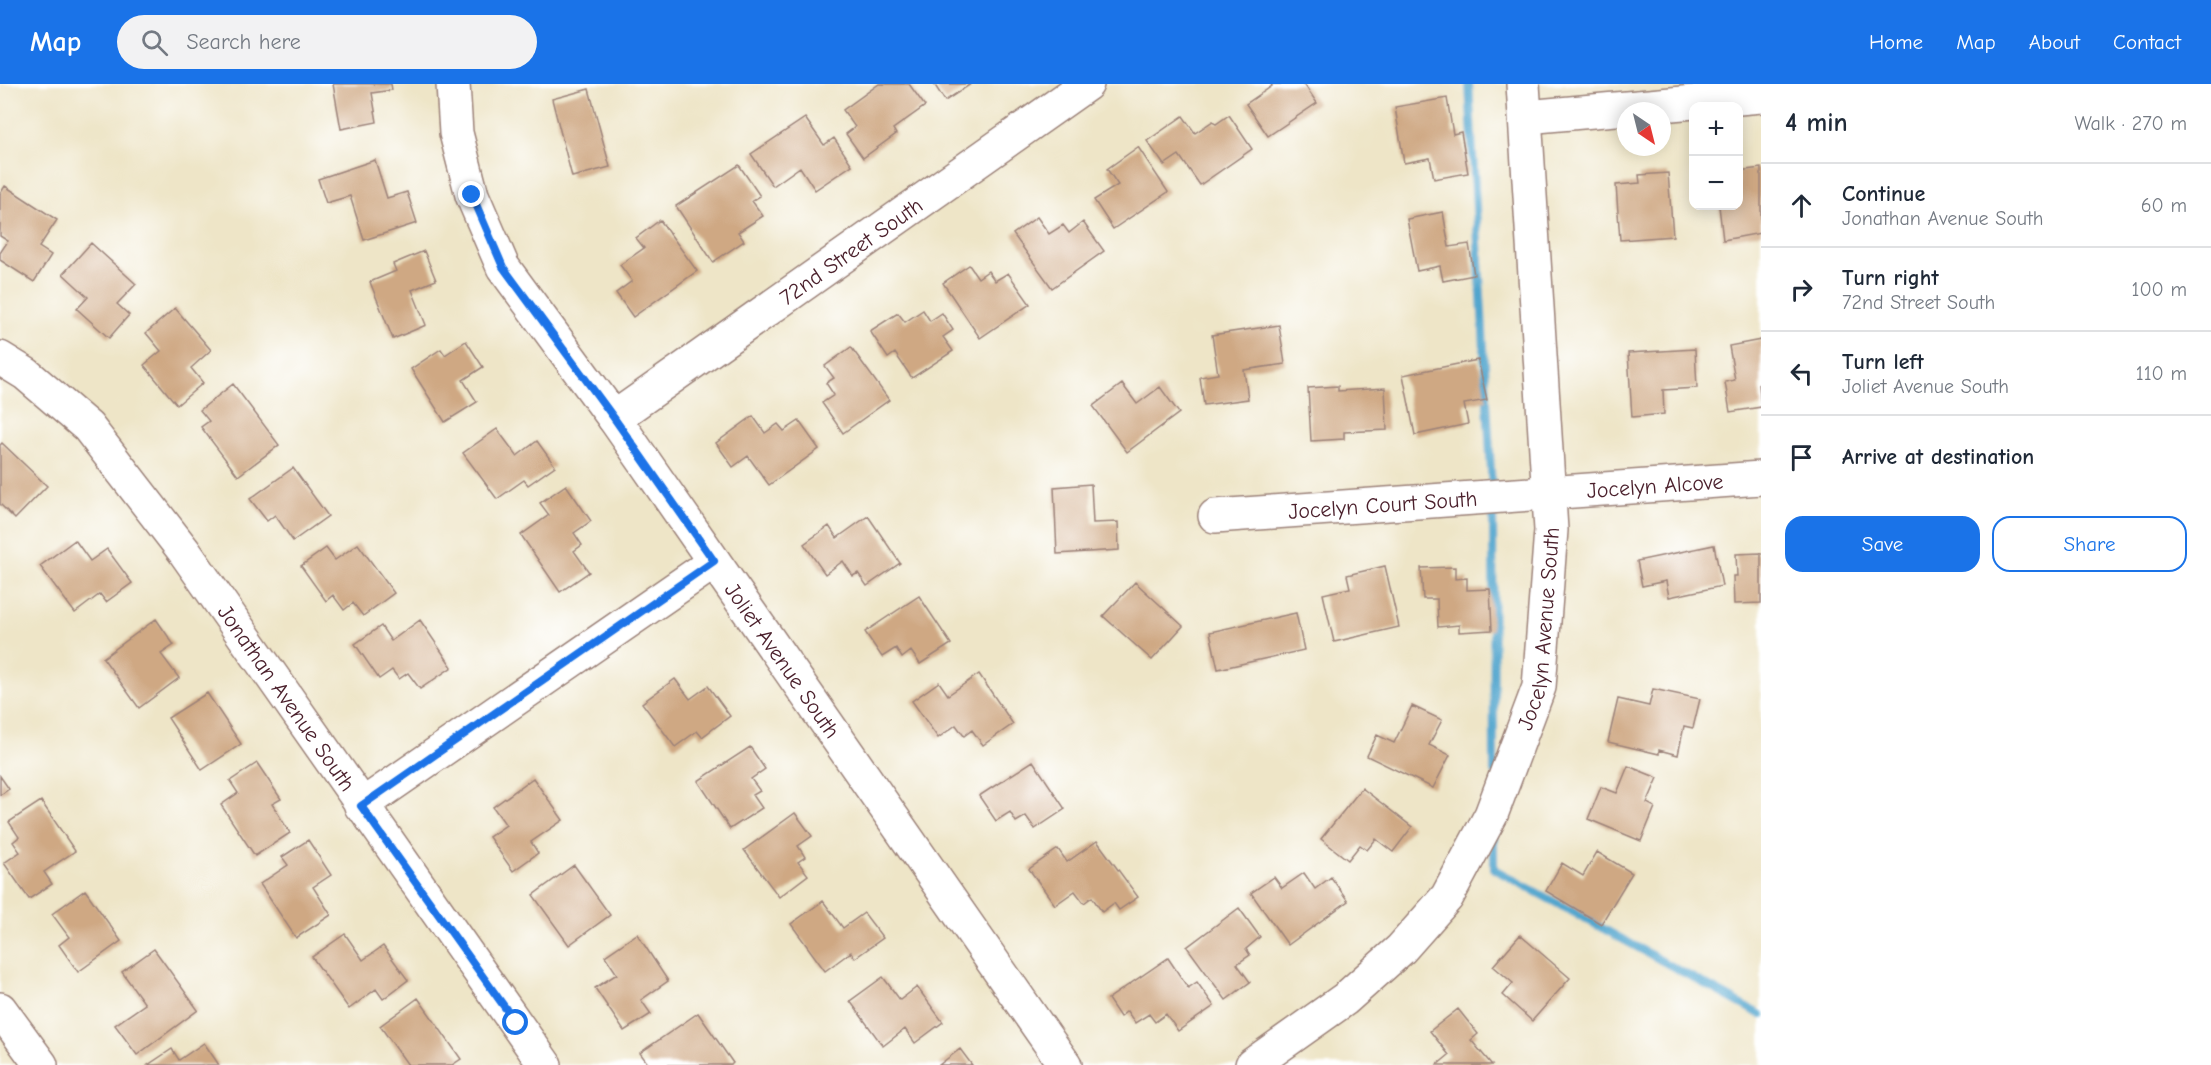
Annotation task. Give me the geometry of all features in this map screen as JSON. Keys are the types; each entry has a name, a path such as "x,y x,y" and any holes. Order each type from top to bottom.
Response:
{"street":[{"name":"Joliet Avenue South","path":"453,84 456,133 472,195 503,267 614,418 1065,1065"},
{"name":"72nd Street South","path":"614,418 1087,84"},
{"name":"Jocelyn Avenue South","path":"1252,1065 1345,999 1401,950 1447,897 1491,815 1539,687 1551,530 1523,84"},
{"path":"1526,117 1761,96"},
{"name":"Jonathan Avenue South","path":"0,358 26,374 88,428 184,551 545,1065"},
{"name":"Jocelyn Alcove","path":"1549,492 1761,478"},
{"name":"Jocelyn Court South","path":"1215,516 1549,492"},
{"path":"361,806 714,561"},
{"path":"0,1009 41,1065"}],"building":[{"path":"333,84 391,84 392,90 372,93 377,122 341,129"},
{"path":"879,84 909,84 925,106 893,129 896,134 863,158 846,134 855,127 843,110"},
{"path":"934,84 971,84 945,101"},
{"path":"1271,84 1304,84 1317,103 1268,136 1246,104 1272,86"},
{"path":"589,89 610,167 572,177 552,99"},
{"path":"1447,98 1453,134 1461,132 1468,173 1434,179 1430,158 1404,163 1395,107"},
{"path":"1229,115 1252,149 1200,185 1179,155 1164,165 1147,141 1183,116 1195,133 1213,121 1216,124"},
{"path":"805,118 824,145 834,138 852,165 815,190 800,167 773,186 751,154"},
{"path":"1138,147 1168,192 1113,229 1094,200 1118,185 1107,169"},
{"path":"375,160 387,198 407,192 417,223 364,240 350,196 326,203 318,179"},
{"path":"739,165 760,196 752,201 763,216 738,232 744,241 713,262 676,206"},
{"path":"1761,168 1761,233 1723,240 1719,210 1743,210 1743,170"},
{"path":"1668,173 1673,236 1620,240 1616,185 1640,183 1639,175"},
{"path":"5,186 57,220 39,247 51,255 34,282 0,260 0,253 8,241 0,236 0,194"},
{"path":"1443,212 1449,247 1469,244 1474,275 1443,281 1440,266 1417,271 1407,219"},
{"path":"1037,217 1049,234 1063,225 1069,233 1083,222 1104,251 1052,288 1013,234"},
{"path":"660,220 697,271 633,317 616,293 632,281 620,265 644,248 636,238"},
{"path":"91,243 136,284 117,304 129,315 109,338 77,309 88,297 63,274"},
{"path":"424,251 436,280 412,290 426,325 393,339 370,282 396,271 393,264"},
{"path":"969,265 978,278 988,271 995,281 1008,273 1030,304 980,338 943,283"},
{"path":"175,308 211,350 191,368 203,383 177,405 144,365 161,351 146,333"},
{"path":"923,310 930,321 942,313 953,330 943,337 953,351 912,378 895,353 888,358 870,331 898,313 905,322"},
{"path":"1279,325 1285,364 1244,370 1248,399 1204,405 1200,377 1218,374 1212,335"},
{"path":"1761,340 1761,384 1759,384 1761,407 1730,412 1725,382 1735,380 1729,346"},
{"path":"466,341 483,367 463,380 477,402 445,422 411,369 441,349 445,355"},
{"path":"851,347 889,400 843,433 822,403 834,395 826,383 834,378 825,366"},
{"path":"1695,349 1697,388 1663,390 1664,414 1632,417 1628,353"},
{"path":"1478,360 1487,400 1464,404 1468,424 1415,435 1403,375"},
{"path":"233,384 279,445 238,476 201,427 209,421 200,410"},
{"path":"1122,384 1137,404 1160,387 1179,413 1127,452 1093,406"},
{"path":"1338,386 1338,391 1385,388 1387,430 1344,432 1344,439 1311,441 1308,388"},
{"path":"753,416 765,433 778,424 784,431 799,421 819,449 769,485 748,456 733,467 716,443"},
{"path":"497,429 517,456 537,441 555,466 528,485 524,480 497,499 463,453"},
{"path":"2,443 47,486 15,519 0,504 0,445"},
{"path":"293,468 328,516 293,541 275,515 267,521 250,499"},
{"path":"1091,484 1093,523 1118,522 1119,550 1057,554 1054,487"},
{"path":"566,485 591,521 574,533 582,545 574,551 589,572 560,592 521,535 549,515 540,503"},
{"path":"868,516 900,563 867,586 858,573 853,576 843,561 825,574 804,544 829,526 837,538"},
{"path":"75,540 90,561 107,549 132,583 106,602 100,594 75,613 40,566"},
{"path":"358,544 394,593 363,616 353,603 344,610 333,595 326,601 301,566 326,548 335,560"},
{"path":"1714,545 1722,586 1669,597 1666,581 1642,586 1637,561"},
{"path":"1761,553 1761,603 1734,604 1733,576 1737,576 1736,554"},
{"path":"1385,566 1399,627 1334,642 1323,594 1350,588 1347,575"},
{"path":"1455,567 1455,579 1467,578 1467,590 1490,589 1492,630 1459,632 1459,625 1438,627 1437,599 1423,599 1421,568"},
{"path":"1135,582 1183,626 1152,660 1103,616"},
{"path":"919,596 951,644 920,664 911,651 902,658 896,648 882,657 865,632"},
{"path":"1296,613 1304,650 1218,669 1210,632"},
{"path":"156,619 174,645 161,654 179,678 139,708 103,658"},
{"path":"420,620 452,667 420,689 408,673 399,679 392,670 379,679 355,644 381,626 391,641"},
{"path":"979,674 1013,724 983,745 972,730 964,736 956,725 938,738 912,701 939,682 948,695"},
{"path":"675,679 690,699 708,686 730,716 702,737 697,731 675,747 642,703"},
{"path":"1653,689 1700,699 1693,728 1684,726 1678,755 1659,750 1659,754 1608,742 1618,699 1649,706"},
{"path":"207,693 241,744 202,770 168,718"},
{"path":"1412,706 1442,720 1429,745 1450,755 1433,788 1367,756 1377,735 1394,743"},
{"path":"750,747 765,769 751,779 760,791 753,795 762,808 730,829 698,781"},
{"path":"1033,761 1065,809 1035,829 1026,816 1016,822 1010,812 996,821 979,796"},
{"path":"257,763 281,799 272,804 290,833 255,856 221,805 238,793 230,781"},
{"path":"1628,766 1658,778 1647,803 1655,807 1641,841 1588,819 1601,787 1617,793"},
{"path":"0,776 9,789 0,795"},
{"path":"533,778 563,820 531,842 538,853 513,871 489,837 506,825 493,807"},
{"path":"1362,788 1412,827 1393,852 1376,839 1367,850 1360,845 1348,860 1321,839"},
{"path":"41,801 75,851 44,872 52,884 29,899 4,863 20,852 13,842 19,837 9,822"},
{"path":"795,813 812,836 798,846 805,857 798,862 808,875 779,897 744,850"},
{"path":"308,840 331,875 313,887 331,915 296,938 260,884 288,865 282,857"},
{"path":"1097,841 1138,897 1119,910 1114,903 1102,912 1092,897 1084,903 1075,891 1055,905 1029,869 1058,849 1067,862"},
{"path":"1597,852 1632,873 1601,924 1546,891 1562,863 1583,876"},
{"path":"574,865 610,915 569,945 533,895"},
{"path":"1304,873 1315,889 1331,877 1348,901 1288,945 1251,893 1274,877 1282,888"},
{"path":"85,890 121,941 78,972 59,945 69,937 52,914"},
{"path":"823,901 843,928 864,913 883,938 855,958 851,952 825,971 791,924"},
{"path":"1239,908 1260,937 1246,949 1250,955 1237,964 1250,982 1226,1000 1187,947"},
{"path":"345,934 363,960 383,946 408,980 383,999 376,989 349,1009 312,957"},
{"path":"637,934 668,981 641,1000 651,1014 624,1031 595,988 617,974 605,956"},
{"path":"1520,935 1570,978 1532,1021 1503,995 1513,983 1493,966"},
{"path":"154,949 198,1010 137,1055 115,1025 145,1004 122,972"},
{"path":"1168,958 1188,988 1197,982 1214,1006 1178,1031 1166,1014 1155,1022 1149,1014 1135,1023 1127,1011 1120,1017 1108,999"},
{"path":"883,977 900,1000 917,987 943,1022 915,1043 905,1029 883,1046 850,1001"},
{"path":"418,998 461,1059 452,1065 408,1065 380,1026"},
{"path":"1458,1009 1478,1034 1471,1040 1492,1065 1437,1065 1449,1055 1430,1031"},
{"path":"698,1013 733,1063 731,1065 649,1065 640,1053"},
{"path":"204,1043 219,1065 148,1065 172,1049 179,1060"},
{"path":"960,1049 972,1065 939,1065"}],"waterway":[{"path":"1469,84 1492,489"},
{"path":"1493,502 1494,771"},
{"path":"1494,835 1494,869 1761,1015"}],"route":[{"path":"472,195 503,267 614,418 714,561 361,806 516,1023"}]}
